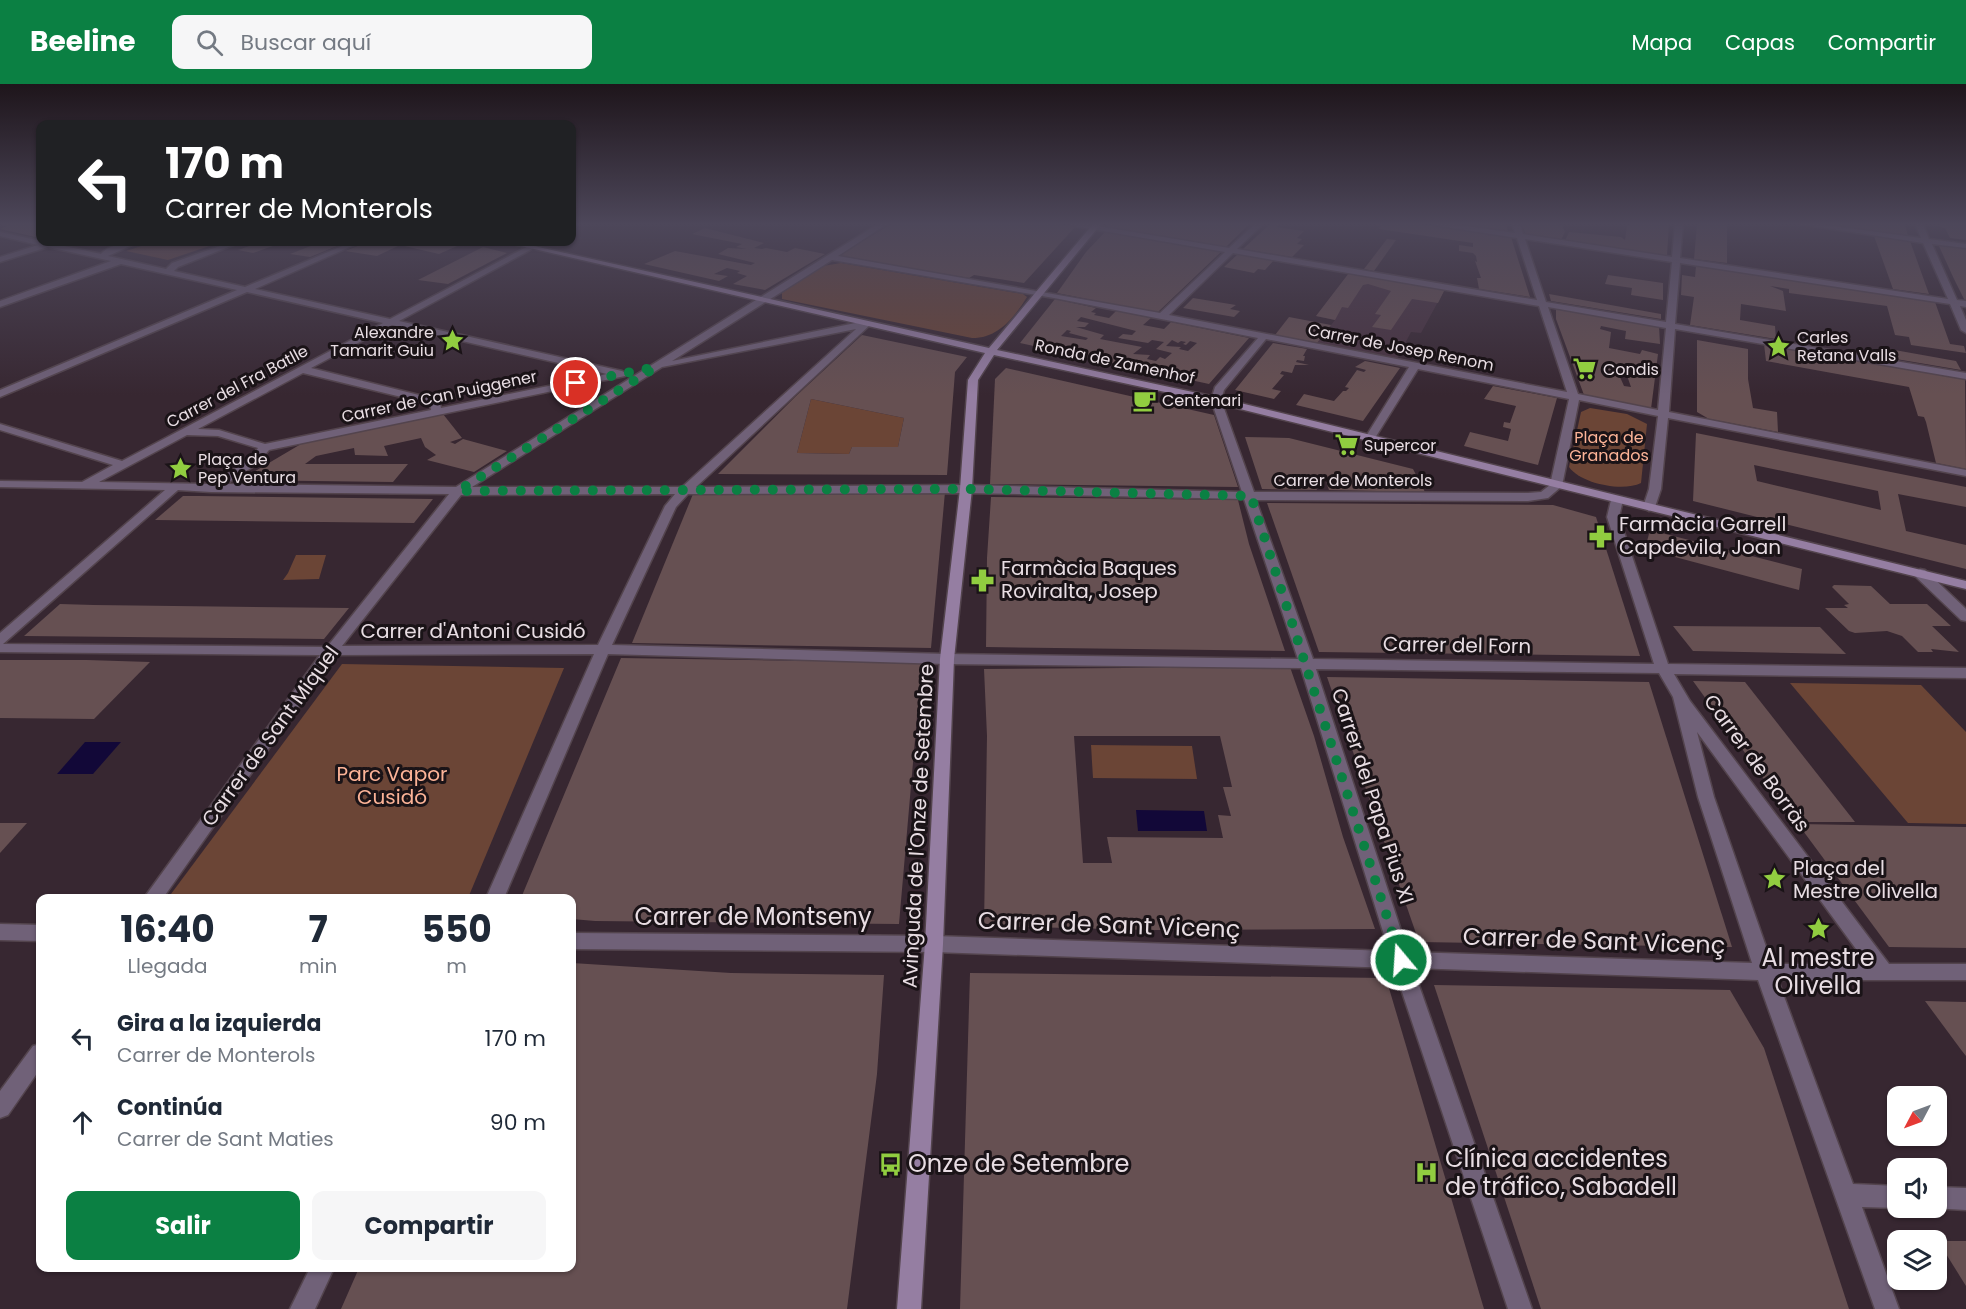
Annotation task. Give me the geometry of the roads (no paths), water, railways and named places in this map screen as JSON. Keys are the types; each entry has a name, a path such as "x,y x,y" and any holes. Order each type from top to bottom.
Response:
{"main road":[{"name":"Ronda de Zamenhof","path":"680,281 1216,400 1556,486 1966,585"},
{"name":"Avinguda de l'Onze de Setembre","path":"909,1309 934,944 947,659 966,489 973,380 992,351 1049,281"}],"street":[{"path":"0,304 64,281"},
{"path":"206,281 622,374"},
{"path":"0,394 264,281"},
{"name":"Carrer del Fra Batlle","path":"86,485 121,464 467,281"},
{"name":"Carrer de Sant Miquel","path":"156,894 331,651 458,491 792,281"},
{"name":"Carrer de Josep Renom","path":"970,281 1162,316 1966,473"},
{"path":"1162,316 1199,281"},
{"path":"1416,281 1966,376"},
{"path":"1536,281 1574,398 1556,486"},
{"path":"1649,507 1655,489 1674,281"},
{"path":"1817,281 1966,304"},
{"path":"1945,281 1966,330"},
{"path":"497,894 603,649 671,506 683,492 866,324"},
{"name":"Carrer de Can Puiggener","path":"265,447 866,324"},
{"path":"1216,400 1219,389 1263,337"},
{"path":"1370,438 1414,367"},
{"path":"301,369 435,402 437,411"},
{"name":"Carrer del Papa Pius XI","path":"1216,400 1307,663 1401,960 1520,1309"},
{"path":"0,427 121,464"},
{"path":"176,435 203,430 265,447 252,462 211,488"},
{"name":"Carrer de Monterols","path":"0,484 458,491 683,492 966,489 1251,496 1528,497 1544,495 1556,486"},
{"path":"0,640 176,487"},
{"name":"Carrer de Borràs","path":"1617,500 1613,517 1662,667 1681,697 1883,971"},
{"path":"1920,573 1966,617"},
{"name":"Carrer d'Antoni Cusidó","path":"0,648 331,651 603,649 947,659"},
{"name":"Carrer del Forn","path":"947,659 1662,667 1966,673"},
{"name":"Carrer de Borràs","path":"1681,697 1706,797 1765,972 1887,1309"},
{"path":"0,932 36,933"},
{"name":"Carrer de Montseny","path":"576,941 934,944"},
{"name":"Carrer de Sant Vicenç","path":"934,944 1765,972 1966,972"},
{"path":"0,1108 36,1058"},
{"path":"1846,1195 1887,1197"},
{"path":"1947,1198 1966,1199"},
{"path":"302,1309 320,1272"}],"place":[{"name":"Alexandre Tamarit Guiu","path":"452,341"},
{"name":"Carles Retana Valls","path":"1779,346"},
{"name":"Condis","path":"1585,369"},
{"name":"Centenari","path":"1144,400"},
{"name":"Supercor","path":"1346,445"},
{"name":"Plaça de Pep Ventura","path":"180,468"},
{"name":"Farmàcia Garrell Capdevila, Joan","path":"1601,536"},
{"name":"Farmàcia Baques Roviralta, Josep","path":"983,580"},
{"name":"Plaça del Mestre Olivella","path":"1775,879"},
{"name":"Al mestre Olivella","path":"1818,928"},
{"name":"Onze de Setembre","path":"890,1164"},
{"name":"Clínica accidentes de tráfico, Sabadell","path":"1427,1173"}],"park label":[{"name":"Plaça de Granados","path":"1609,446"},
{"name":"Parc Vapor Cusidó","path":"392,786"}]}
